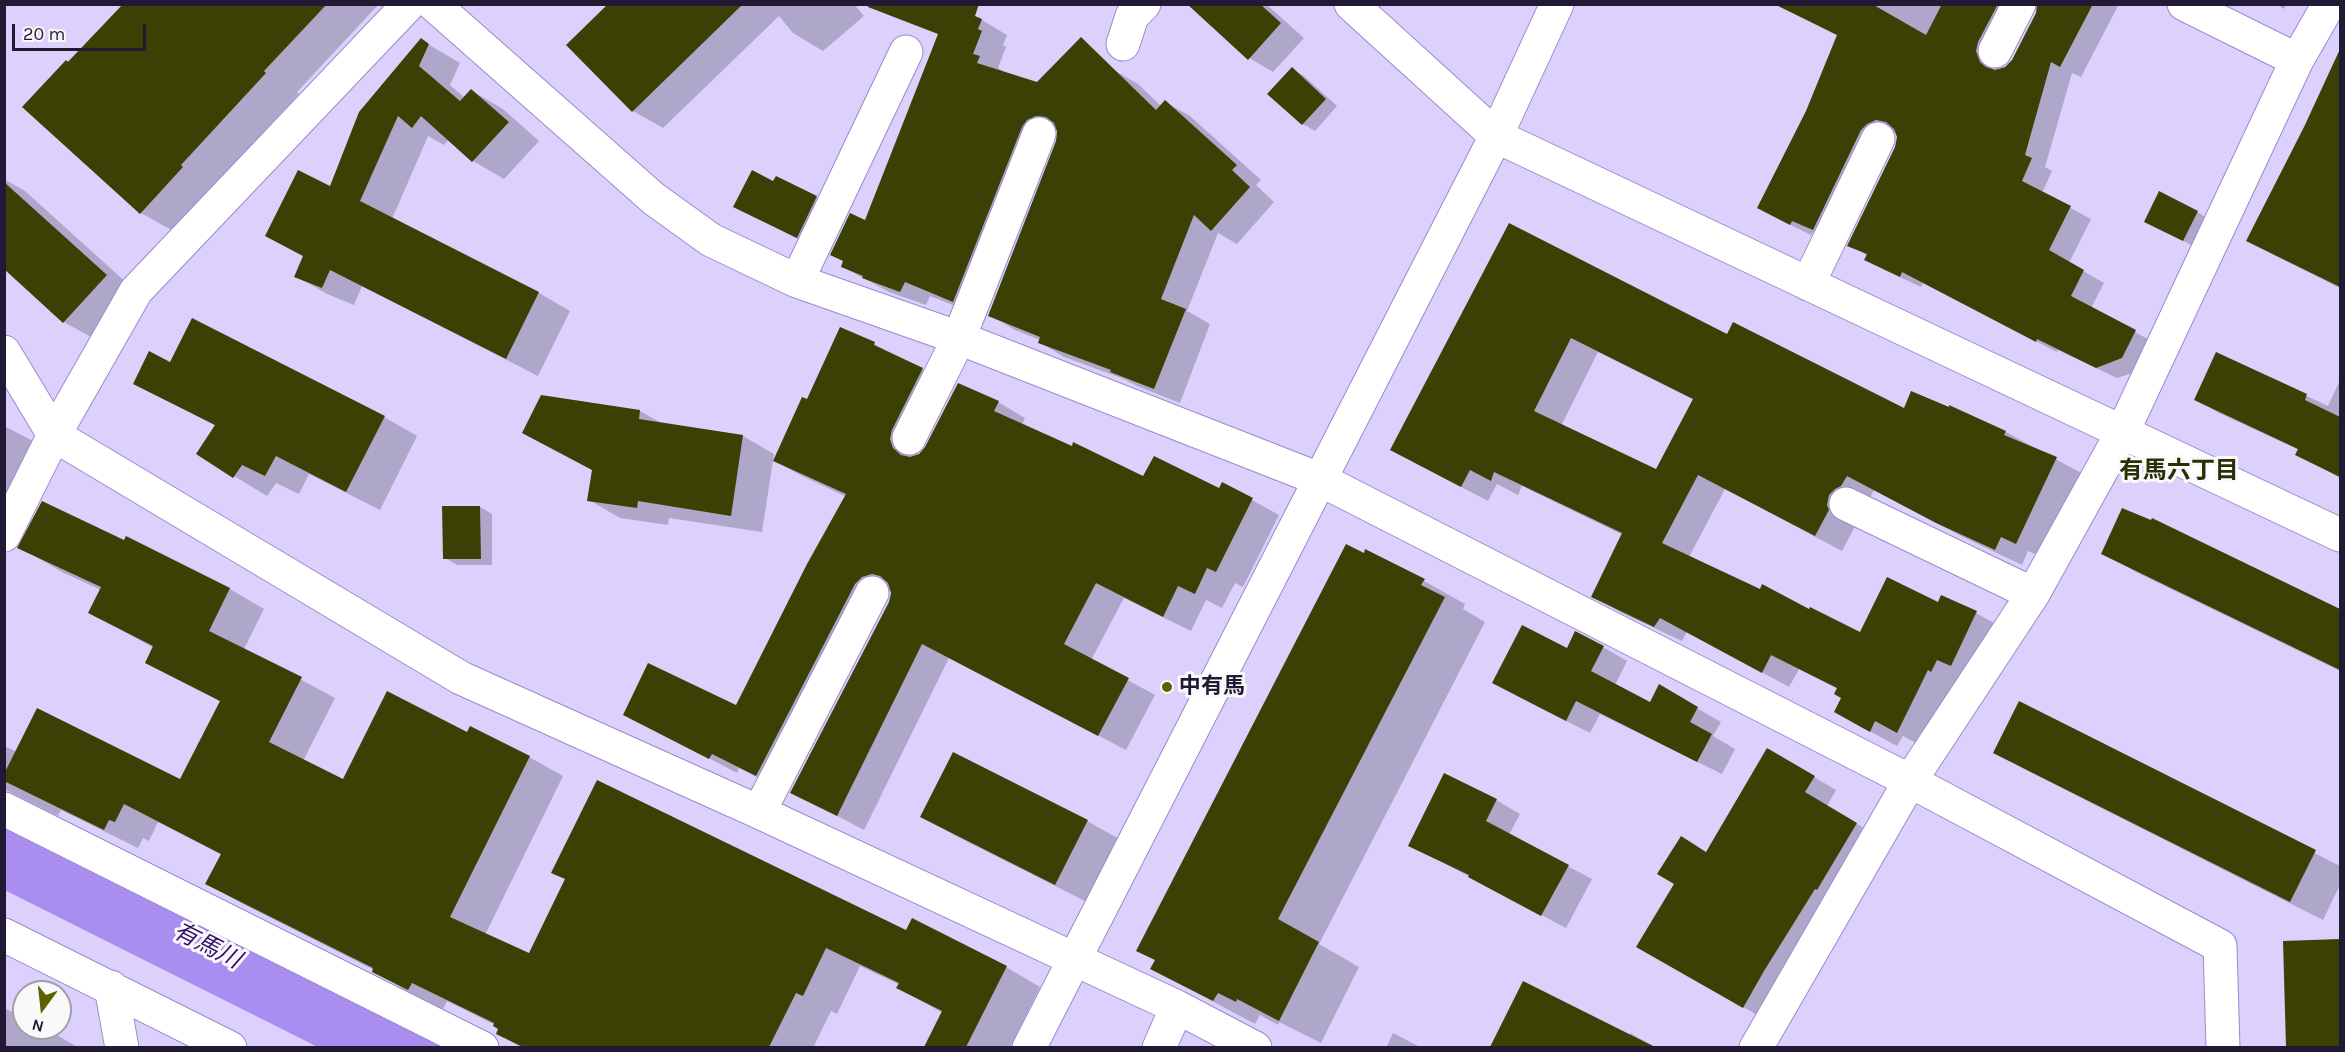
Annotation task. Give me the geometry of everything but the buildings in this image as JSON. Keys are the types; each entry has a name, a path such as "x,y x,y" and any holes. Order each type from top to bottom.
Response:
{"street":[{"path":"4,534 54,435 136,291 409,4"},
{"path":"433,4 654,199 711,240 797,280 959,338 1319,479 1910,781 2220,946 2223,1047"},
{"path":"1123,44 1132,16 1144,4"},
{"path":"1351,4 1496,136 2340,535"},
{"path":"1029,1047 1496,136 1557,4"},
{"path":"1995,51 2019,4"},
{"path":"2184,4 2297,60"},
{"path":"1756,1047 1910,781 2033,594 2122,433 2297,60 2329,4"},
{"path":"797,280 906,52"},
{"path":"909,438 959,338 1039,134"},
{"path":"1808,284 1878,139"},
{"path":"4,351 54,435 461,678 759,812 1177,1007 1256,1047"},
{"path":"1846,504 2033,594"},
{"path":"759,812 872,593"},
{"path":"4,809 482,1047"},
{"path":"4,935 230,1047"},
{"path":"111,987 122,1047"},
{"path":"1159,1047 1177,1007"}],"waterway":[{"name":"有馬川","path":"4,845 409,1048"}],"place":[{"name":"中有馬","path":"1167,687"}],"district":[{"name":"有馬六丁目","path":"2179,471"}]}
